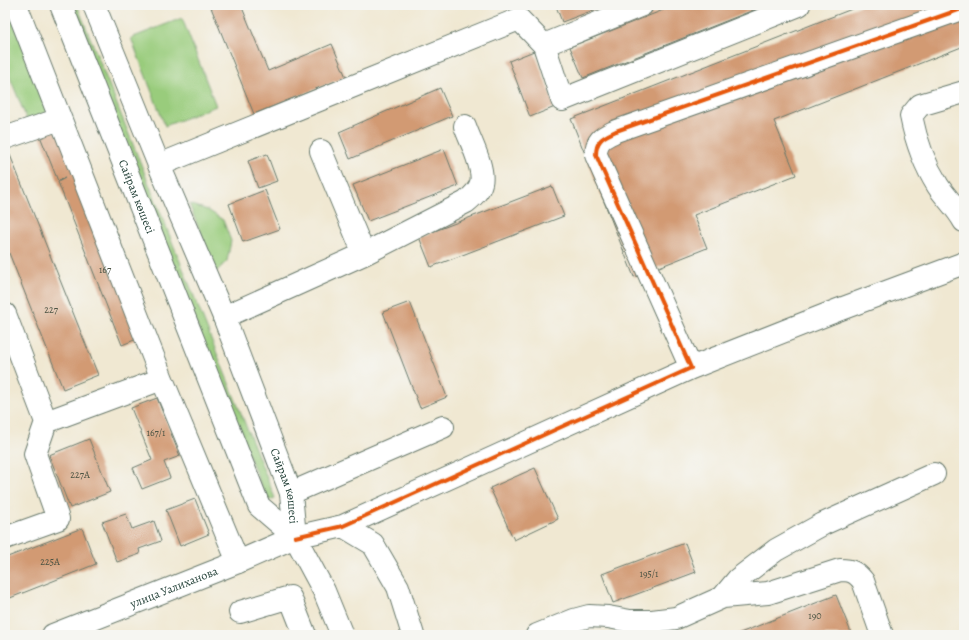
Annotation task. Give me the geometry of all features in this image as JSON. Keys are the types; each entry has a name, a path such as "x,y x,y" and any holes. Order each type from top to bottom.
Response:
{"main road":[{"path":"16,5 162,379 238,562"},
{"name":"Сайрам көшесі","path":"61,5 259,506 295,537"},
{"path":"544,45 642,5"},
{"path":"159,165 519,19 544,45 562,100 799,5"},
{"name":"Сайрам көшесі","path":"97,6 159,165 224,317 291,493 295,537"},
{"path":"691,368 596,155 596,147 599,140 616,130 964,8"},
{"path":"964,92 920,105 911,116 918,146 929,170 939,187 959,212 964,221"},
{"path":"5,138 60,119"},
{"path":"224,317 364,254 466,202 476,193 481,183 482,172 465,126"},
{"path":"321,151 364,254"},
{"name":"улица Уалиханова","path":"53,635 238,562 295,537 343,526 691,368 838,310 964,263"},
{"path":"5,314 46,422 35,454 58,519 5,538"},
{"path":"46,422 162,379"},
{"path":"291,493 443,427"},
{"path":"723,598 738,579 776,550 822,524 934,474"},
{"path":"343,526 373,544 398,587 413,635"},
{"path":"295,537 324,591 342,635"},
{"path":"537,635 574,620 589,616 608,617 630,621 652,621 676,618 723,598 768,593 840,570 849,570 857,573 863,581 882,635"},
{"path":"240,612 290,597 305,635"}],"green space":[{"path":"5,5 7,5 49,112 27,120 5,65"},
{"path":"69,5 77,5 275,498 267,501"},
{"path":"182,18 216,106 165,126 131,38"},
{"path":"189,204 208,210 223,220 231,241 227,261 216,272"}],"building":[{"path":"210,5 241,5 268,71 332,44 346,77 254,114"},
{"path":"607,5 562,22 556,6"},
{"path":"676,5 766,5 583,78 570,47"},
{"path":"862,5 964,5 964,46 774,121 796,175 694,215 707,248 634,277 571,119"},
{"path":"534,51 555,107 530,117 509,61"},
{"path":"440,88 452,116 350,159 339,132"},
{"path":"60,122 144,336 122,345 58,182 65,178 58,181 38,131"},
{"path":"444,149 458,186 368,221 353,185"},
{"path":"267,154 277,181 258,188 248,161"},
{"path":"10,155 98,375 63,389 5,243 5,157"},
{"path":"552,186 564,216 431,267 419,237"},
{"path":"265,190 280,229 243,242 229,204"},
{"path":"410,302 447,397 420,408 383,312"},
{"path":"157,398 180,456 164,462 170,478 142,489 133,468 152,460 131,408"},
{"path":"89,439 110,492 70,508 49,455"},
{"path":"535,468 558,519 514,540 490,488"},
{"path":"195,499 209,534 180,546 166,510"},
{"path":"126,514 132,529 154,521 161,541 139,549 140,554 117,562 102,522"},
{"path":"82,528 96,564 5,600 5,558"},
{"path":"685,543 696,572 613,603 602,574"},
{"path":"836,595 852,635 735,635"}],"cycle path":[{"path":"295,537 343,526 691,368 596,155 597,145 602,139 616,131 964,8"}]}
